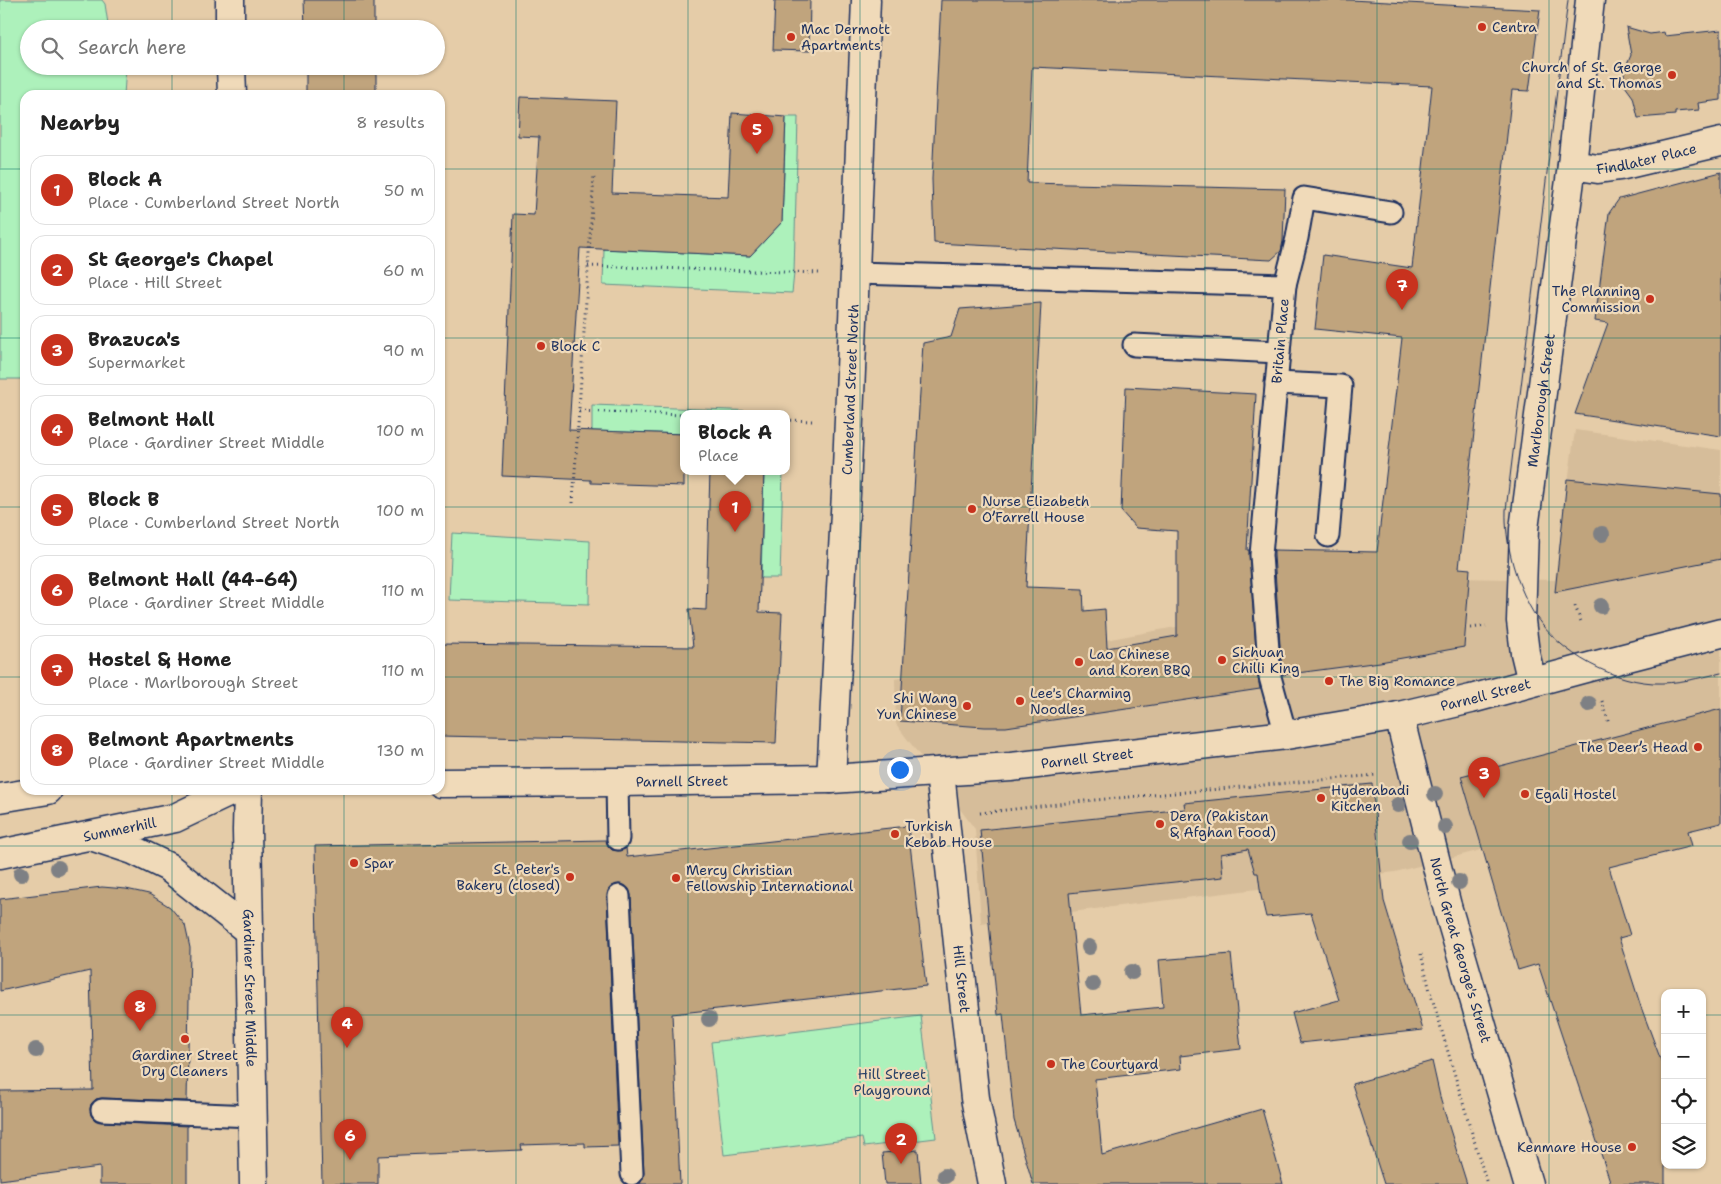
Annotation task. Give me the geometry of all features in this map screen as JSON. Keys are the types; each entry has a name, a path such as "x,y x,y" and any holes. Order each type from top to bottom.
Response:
{"street":[{"path":"230,0 230,20"},
{"name":"Cumberland Street North","path":"832,779 866,0"},
{"name":"Marlborough Street","path":"1532,682 1525,653 1521,621 1524,529 1572,165 1590,0"},
{"path":"231,75 232,90"},
{"name":"Findlater Place","path":"1572,165 1598,169 1620,166 1721,142"},
{"name":"Parnell Street","path":"445,783 832,779 992,769 1286,735 1399,716 1721,633"},
{"name":"North Great George's Street","path":"1399,716 1447,906 1528,1184"},
{"name":"Hill Street","path":"940,772 962,991 975,1098 992,1184"},
{"path":"0,798 20,795"},
{"name":"Summerhill","path":"0,854 175,818 223,795"},
{"name":"Gardiner Street Middle","path":"248,795 254,1184"},
{"path":"89,835 133,850 168,866 249,930"}],"lane":[{"path":"1285,285 1297,238 1304,198 1391,212"},
{"name":"Britain Place","path":"855,273 1285,285 1261,555 1270,678 1286,735"},
{"path":"1134,345 1279,352"},
{"path":"1276,383 1341,386 1328,536"},
{"path":"617,782 618,839"},
{"path":"619,896 632,1174"},
{"path":"102,1110 253,1116"}],"path":[{"path":"573,503 594,175"},
{"path":"588,266 794,274 855,273"},
{"path":"579,411 680,416"},
{"path":"1575,606 1582,624"},
{"path":"1602,698 1609,724"},
{"path":"975,814 1084,801 1385,774"},
{"path":"1421,953 1430,991 1487,1184"}],"shaded area":[{"path":"1575,430 1721,450 1721,789 1395,872 981,923 975,829 896,724 895,679 1348,595 1454,578 1555,580"}],"green space":[{"path":"0,0 102,0 105,4 107,20 20,20 20,75 125,75 124,90 20,90 20,379 0,379"},
{"path":"786,117 798,117 792,293 603,285 604,249 750,256 782,222"},
{"path":"592,405 730,410 680,410 680,434 592,431"},
{"path":"764,475 783,475 780,578 761,578"},
{"path":"452,533 590,541 589,604 449,600"},
{"name":"Hill Street Playground","path":"921,1016 936,1138 864,1147 862,1138 724,1155 711,1042"}],"building":[{"path":"304,0 374,0 374,20 305,20"},
{"path":"775,0 810,0 809,51 773,50"},
{"path":"941,0 1350,0 1540,10 1529,91 1512,90 1459,568 1470,569 1464,647 1380,662 1282,675 1274,555 1274,550 1377,552 1402,338 1315,329 1323,255 1412,268 1432,86 1032,67 1027,183 1285,189 1281,251 1271,260 934,243 932,179"},
{"name":"Church of St. George and St. Thomas","path":"1626,27 1650,34 1664,32 1665,36 1721,30 1721,100 1698,103 1699,110 1675,112 1675,115 1638,118 1633,97 1625,86 1624,79 1624,72 1631,55"},
{"path":"306,75 376,75 376,90 306,90"},
{"path":"520,97 616,101 612,193 728,197 732,113 786,117 782,222 750,256 580,248 569,430 680,434 680,475 684,475 684,486 591,483 591,480 502,476 513,214 534,215 539,137 518,136"},
{"path":"1721,172 1721,436 1575,414 1608,323 1595,321 1609,213 1619,199"},
{"path":"1041,303 1026,587 1083,589 1084,611 1105,609 1107,648 1177,636 1177,531 1136,528 1121,511 1126,387 1256,394 1247,550 1249,550 1260,689 1006,727 900,721 923,343 951,337 960,309"},
{"path":"710,475 764,475 759,612 782,613 776,743 445,736 445,644 693,647 689,609 706,610"},
{"path":"1567,479 1721,494 1721,559 1555,592"},
{"path":"1721,709 1721,823 1688,831 1692,846 1609,867 1630,935 1619,938 1641,1007 1661,1060 1661,1169 1665,1169 1665,1184 1611,1184 1538,964 1518,970 1461,776"},
{"path":"1372,784 1384,901 1423,1030 1300,1043 1292,1013 1339,1000 1311,913 1266,917 1258,873 1255,873 1248,849 1221,854 1223,877 1069,893 1081,1015 1163,1007 1159,960 1231,954 1241,1049 1180,1056 1181,1069 1095,1079 1102,1155 1262,1109 1283,1184 1033,1184 1014,1120 1003,1014 998,1015 980,830 1185,809 1184,803"},
{"path":"908,826 926,986 672,1014 680,1184 640,1184 644,1173 631,895 629,889 619,884 612,886 608,891 607,897 618,1146 585,1147 585,1143 521,1145 522,1150 378,1156 378,1184 322,1184 315,846 606,840 612,850 619,851 626,848 627,857"},
{"path":"102,887 126,889 149,894 170,907 185,925 190,948 187,1101 102,1098 96,1099 91,1104 91,1115 95,1120 102,1122 187,1126 187,1184 100,1184 100,1167 0,1180 0,1091 93,1090 90,971 0,991 0,899"},
{"path":"1432,1061 1441,1101 1467,1184 1384,1184 1352,1084"},
{"path":"918,1150 921,1184 885,1184 882,1153"}],"tram line":[{"path":"1568,0 1506,510 1509,547 1515,571 1524,594 1539,621 1551,635 1582,659 1617,676 1653,683 1679,682 1721,673"}],"place":[{"name":"Centra","path":"1482,27"},
{"name":"Mac Dermott Apartments","path":"791,37"},
{"name":"Church of St. George and St. Thomas","path":"1672,75"},
{"name":"Block B","path":"757,154"},
{"name":"The Planning Commission","path":"1650,299"},
{"name":"Hostel & Home","path":"1402,310"},
{"name":"Block C","path":"541,346"},
{"name":"Nurse Elizabeth O’Farrell House","path":"972,509"},
{"name":"Block A","path":"735,532"},
{"name":"Sichuan Chilli King","path":"1222,660"},
{"name":"Lao Chinese and Koren BBQ","path":"1079,662"},
{"name":"The Big Romance","path":"1329,681"},
{"name":"Lee's Charming Noodles","path":"1020,701"},
{"name":"Shi Wang Yun Chinese","path":"967,706"},
{"name":"The Deer’s Head","path":"1698,747"},
{"name":"Egali Hostel","path":"1525,794"},
{"name":"Hyderabadi Kitchen","path":"1321,798"},
{"name":"Brazuca's","path":"1484,798"},
{"name":"Dera (Pakistan & Afghan Food)","path":"1160,824"},
{"name":"Turkish Kebab House","path":"895,834"},
{"name":"Spar","path":"354,863"},
{"name":"St. Peter's Bakery (closed)","path":"570,877"},
{"name":"Mercy Christian Fellowship International","path":"676,878"},
{"name":"Belmont Apartments","path":"140,1031"},
{"name":"Gardiner Street Dry Cleaners","path":"185,1039"},
{"name":"Belmont Hall","path":"347,1048"},
{"name":"The Courtyard","path":"1051,1064"},
{"name":"Kenmare House","path":"1632,1147"},
{"name":"Belmont Hall (44-64)","path":"350,1160"},
{"name":"St George's Chapel","path":"901,1164"}]}
